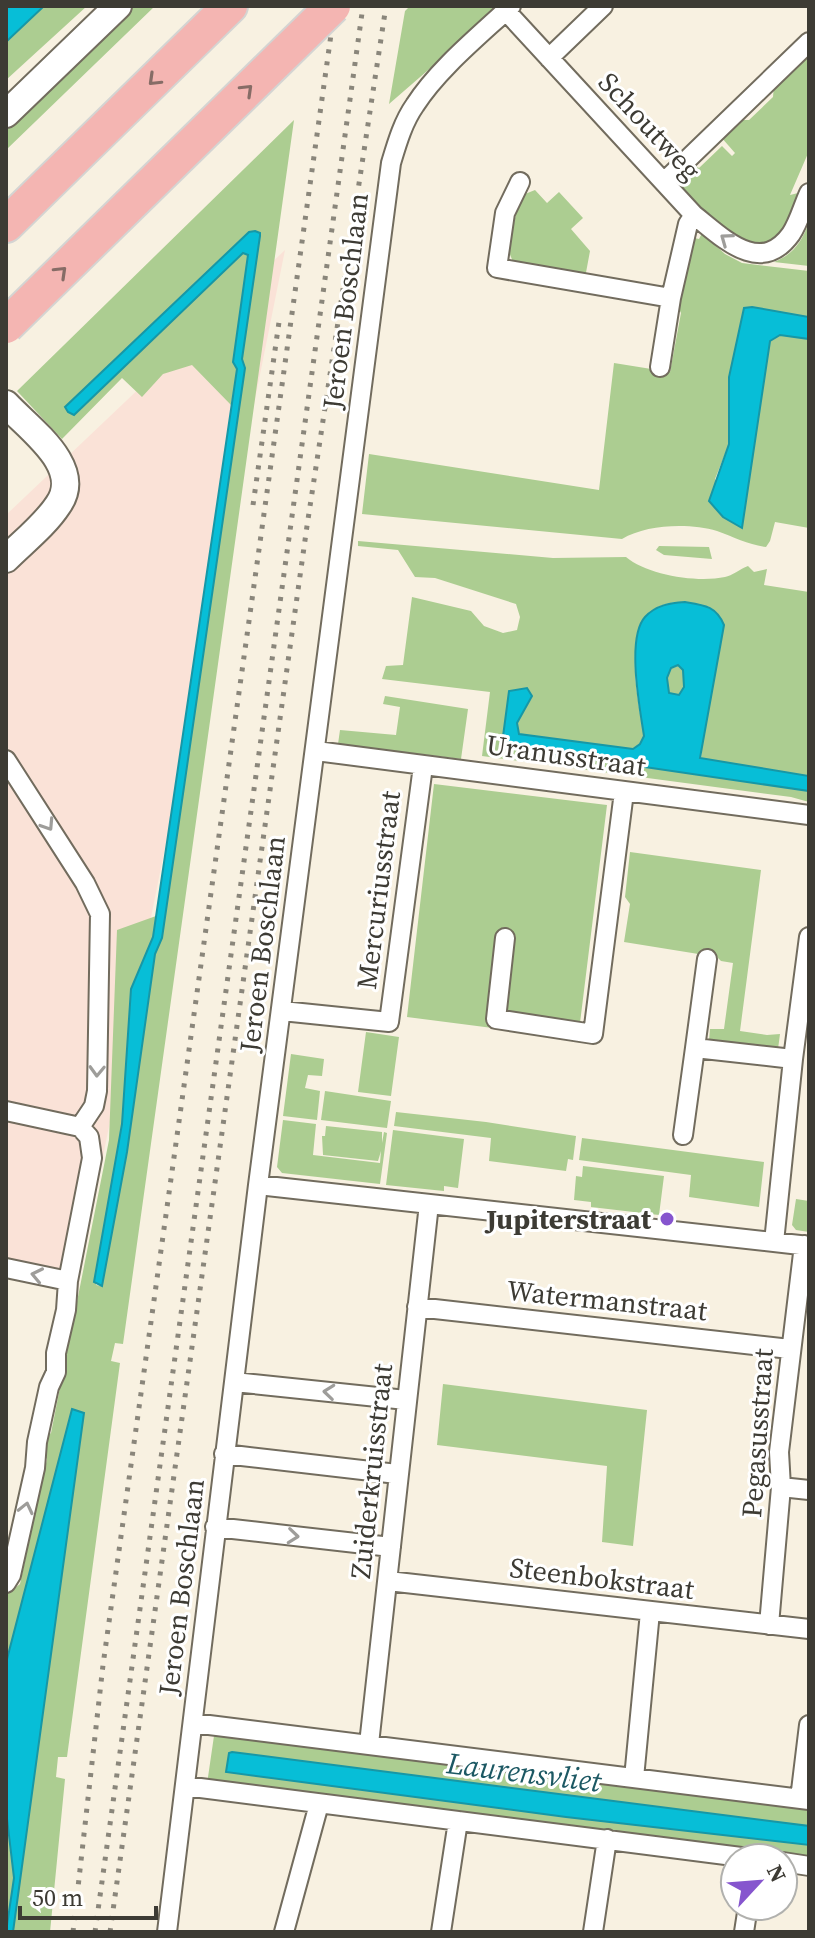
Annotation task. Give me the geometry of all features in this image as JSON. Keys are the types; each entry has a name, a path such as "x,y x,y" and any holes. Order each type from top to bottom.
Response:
{"highway":[{"path":"6,225 230,6"},
{"path":"6,326 333,6"}],"street":[{"path":"6,114 118,6"},
{"path":"549,58 603,6"},
{"name":"Schoutweg","path":"509,8 549,58 694,215 688,224 671,298 660,367"},
{"name":"Jeroen Boschlaan","path":"167,1932 258,1185 391,163 414,105 434,81 509,8"},
{"path":"664,182 809,42"},
{"path":"520,182 505,213 497,268 671,298"},
{"path":"694,215 733,246 748,252 763,252 783,243 793,231 809,193"},
{"path":"6,404 54,455 65,472 66,490 58,505 6,559"},
{"name":"Uranusstraat","path":"316,751 809,815"},
{"path":"6,760 85,883 100,914 97,1091 94,1106 80,1127"},
{"name":"Mercuriusstraat","path":"282,1011 389,1022 423,766"},
{"path":"505,938 496,1019 593,1034 624,792"},
{"path":"774,1242 809,937"},
{"path":"683,1135 707,959"},
{"path":"695,1048 793,1059"},
{"path":"6,1111 80,1127 89,1137 92,1158 68,1281 66,1310 56,1353 56,1372 49,1387 37,1442 35,1468 11,1575 6,1583"},
{"path":"258,1185 806,1245"},
{"name":"Zuiderkruisstraat","path":"369,1744 429,1204"},
{"name":"Pegasusstraat","path":"769,1625 781,1487 779,1452 790,1349 806,1245"},
{"path":"6,1268 68,1281"},
{"name":"Watermanstraat","path":"417,1307 790,1349"},
{"path":"234,1382 406,1400"},
{"path":"224,1454 397,1474"},
{"path":"781,1487 809,1490"},
{"path":"215,1527 391,1547"},
{"name":"Steenbokstraat","path":"388,1581 809,1629"},
{"path":"634,1778 650,1612"},
{"path":"193,1723 805,1799 809,1725"},
{"path":"185,1786 719,1854"},
{"path":"284,1932 319,1804"},
{"path":"441,1932 458,1821"},
{"path":"593,1932 607,1839"}],"shaded area":[{"path":"285,250 77,1286 6,1274 6,515"}],"green space":[{"path":"44,6 87,6 6,80 6,42"},
{"path":"134,6 155,6 6,150 6,130"},
{"path":"410,6 502,6 389,104 405,11"},
{"path":"809,52 809,151 790,195 802,192 787,233 764,247 737,242 682,191 683,176 693,164 699,168 722,146 732,156 735,153 721,137 738,120 749,120 773,97 774,85"},
{"path":"294,120 123,1344 115,1343 111,1361 120,1363 67,1757 58,1757 56,1777 65,1779 50,1932 13,1932 84,1413 72,1410 6,1663 6,1595 20,1584 47,1459 40,1449 42,1440 51,1433 109,1140 117,930 156,916 153,937 131,989 122,1124 96,1285 101,1286 127,1152 155,953 162,938 245,368 242,359 260,236 74,414 243,253 248,255 233,362 237,369 231,405 192,365 163,374 142,397 122,378 62,439 17,391"},
{"path":"535,190 547,203 559,192 583,218 571,229 590,251 585,278 514,264 508,250 520,196"},
{"path":"809,223 809,266 774,262 796,247"},
{"path":"702,233 725,254 742,263 809,271 809,317 744,308 729,377 729,444 715,479 742,528 770,341 780,335 809,339 809,528 775,522 766,547 694,527 669,526 644,530 622,539 362,514 369,454 599,490 614,363 670,372 690,237 699,239"},
{"path":"358,541 553,558 626,557 659,573 701,579 728,576 748,566 754,572 767,569 764,585 809,592 809,776 701,760 710,607 683,602 666,604 651,612 641,625 635,661 644,736 640,745 633,749 518,734 517,723 532,697 527,688 508,747 809,791 809,802 791,797 482,756 490,692 382,679 386,666 403,665 412,597 471,611 484,626 503,633 517,630 520,617 516,604 435,578 415,577 398,550 358,546"},
{"path":"659,546 709,547 712,559 664,555 656,550"},
{"path":"678,665 683,670 684,687 679,695 669,693 667,678 671,667"},
{"path":"385,696 468,709 461,759 338,744 340,730 396,735 400,707 383,704"},
{"path":"434,784 607,805 578,1039 407,1017"},
{"path":"630,852 761,870 740,1031 780,1034 778,1049 709,1041 710,1029 724,1029 733,963 717,957 624,942 630,904 625,897"},
{"path":"366,1032 399,1037 391,1096 358,1092"},
{"path":"291,1054 324,1059 322,1076 308,1075 305,1088 320,1091 317,1120 283,1116"},
{"path":"325,1091 391,1101 387,1128 321,1120"},
{"path":"396,1112 576,1136 573,1160 568,1159 566,1171 489,1161 491,1138 394,1126"},
{"path":"283,1120 316,1124 313,1155 380,1163 381,1151 378,1161 323,1155 322,1136 325,1136 326,1126 382,1132 382,1143 384,1132 387,1133 380,1184 282,1173 277,1167"},
{"path":"393,1130 464,1139 458,1188 444,1186 444,1191 386,1185"},
{"path":"582,1138 764,1162 759,1207 689,1197 691,1175 579,1160"},
{"path":"583,1166 664,1176 659,1215 591,1207 591,1202 574,1200 576,1176 582,1177"},
{"path":"796,1199 809,1201 809,1232 796,1230 792,1225"},
{"path":"443,1384 647,1410 633,1546 602,1542 607,1466 437,1445"},
{"path":"215,1729 809,1806 809,1826 233,1752 227,1772 783,1842 719,1842 719,1848 207,1784"},
{"path":"6,1810 14,1878 6,1929"},
{"path":"799,1844 809,1845 809,1859 799,1858"}],"water":[{"path":"6,6 44,6 6,42"},
{"path":"255,231 260,236 242,359 245,368 162,938 155,954 127,1152 102,1286 94,1282 122,1124 131,989 153,937 237,369 233,362 248,255 243,253 74,415 65,407 249,232"},
{"path":"744,308 809,317 809,339 780,335 770,341 742,528 723,517 709,501 729,444 729,377"},
{"path":"685,602 709,608 724,625 700,758 809,776 809,791 502,744 509,691 527,688 532,696 517,723 519,734 633,749 640,744 644,736 635,657 639,627 654,610","holes":["678,665 683,670 684,687 679,695 669,693 667,678 671,668"]},
{"path":"72,1409 84,1413 13,1932 6,1932 14,1878 6,1810 6,1663"},
{"path":"229,1753 809,1826 809,1845 566,1817 226,1772"}],"railway":[{"path":"73,1932 103,1665 335,6"},
{"path":"95,1932 363,6"},
{"path":"110,1932 307,526 386,6"},
{"path":"253,505 279,322"}],"place":[{"name":"Jupiterstraat","path":"667,1219"}],"water label":[{"name":"Laurensvliet","path":"524,1772"}]}
